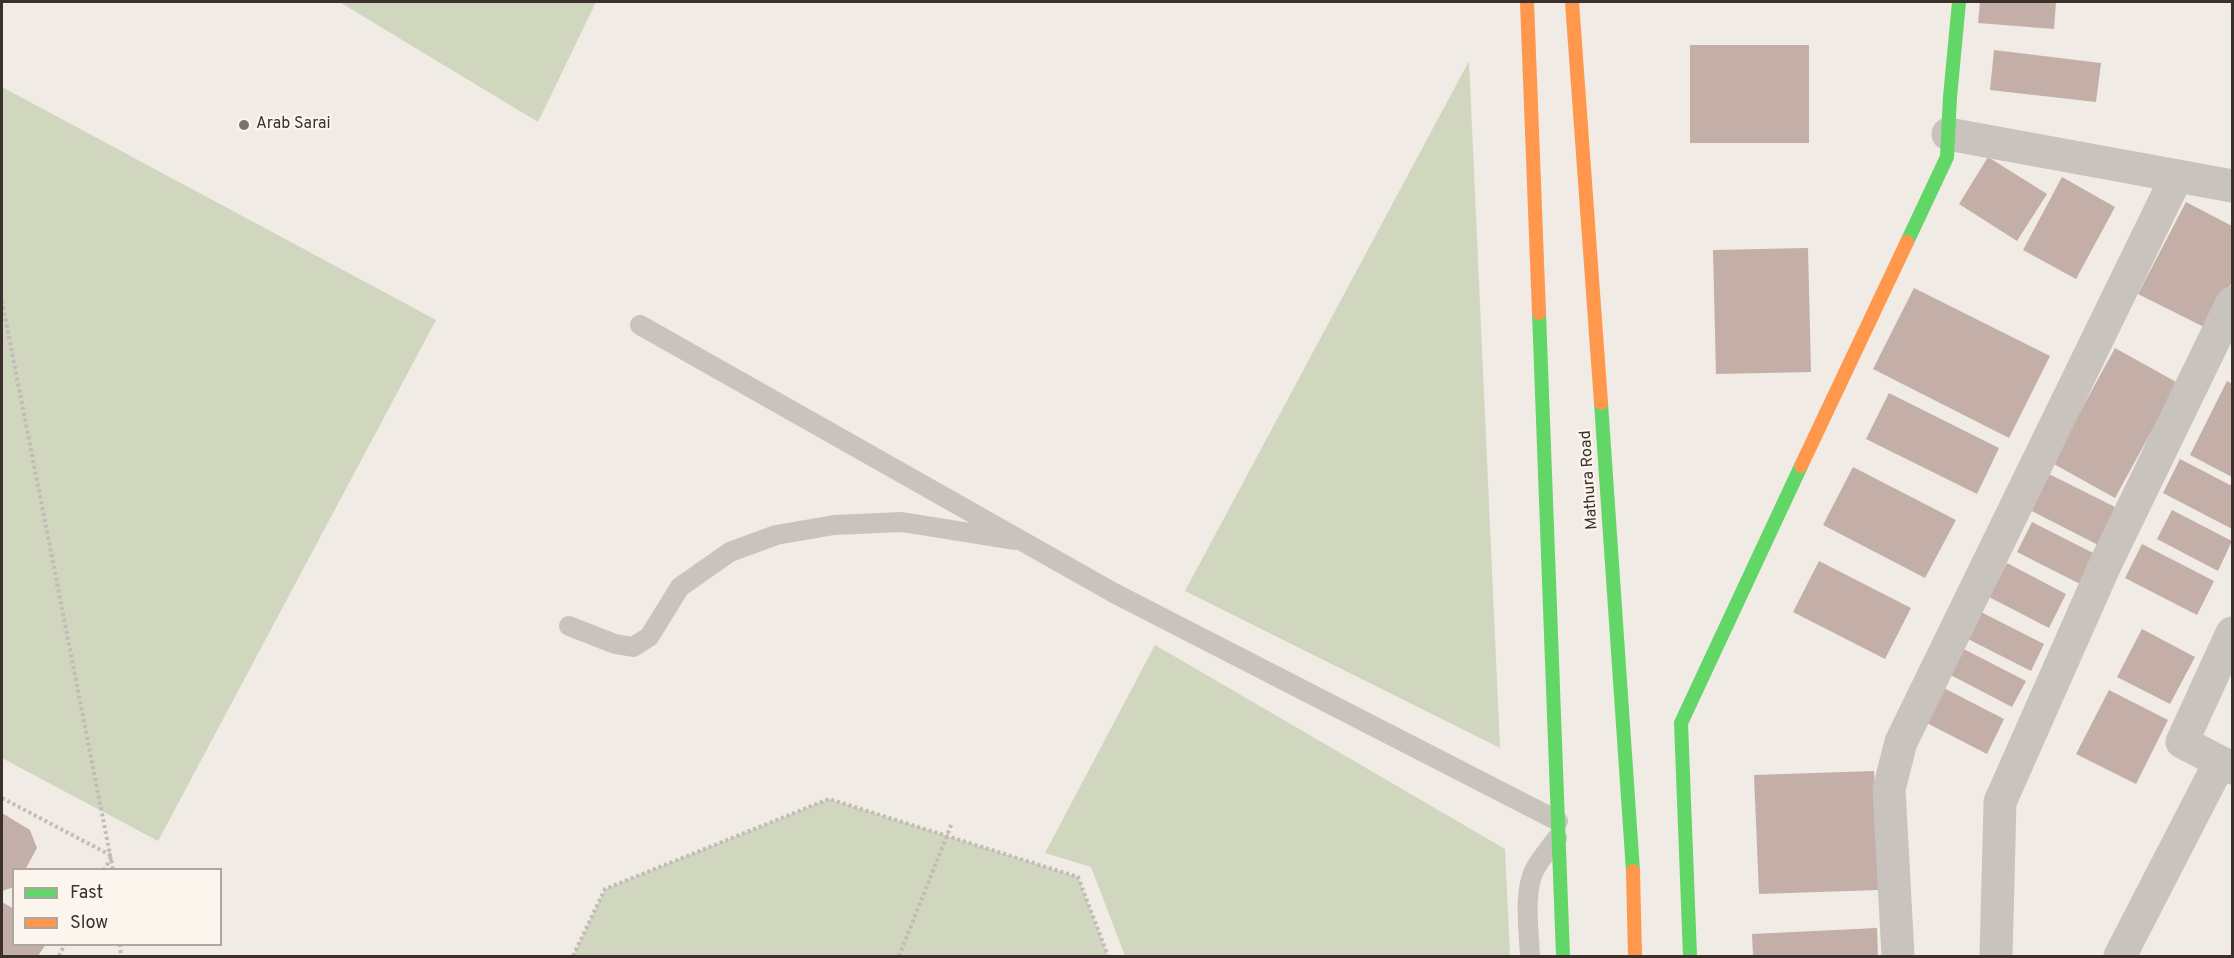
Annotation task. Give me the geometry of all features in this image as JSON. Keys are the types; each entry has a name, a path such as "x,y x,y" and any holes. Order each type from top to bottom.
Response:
{"main road":[{"path":"1527,2 1563,957"},
{"name":"Mathura Road","path":"1572,2 1631,827 1635,957"},
{"path":"1690,957 1681,723 1947,157 1959,2"}],"street":[{"path":"1948,134 2232,186"},
{"path":"1898,957 1889,789 1901,742 2177,176"},
{"path":"1996,957 2000,802 2105,565 2230,314"},
{"path":"2120,957 2226,765 2182,742 2232,633"}],"lane":[{"path":"640,325 1114,593 1558,829 1530,881 1528,912 1530,957"},
{"path":"569,626 615,644 633,647 649,637 680,587 730,552 776,535 834,525 902,522 1028,543"}],"path":[{"path":"2,301 113,868"},
{"path":"2,798 112,856"},
{"path":"573,957 604,889 829,799 1078,877 1108,957"},
{"path":"899,957 952,823"},
{"path":"106,868 112,856"}],"green space":[{"path":"596,2 538,122 341,3"},
{"path":"1469,61 1500,748 1185,591"},
{"path":"2,87 436,320 158,841 2,758"},
{"path":"1155,645 1505,849 1510,956 1125,956 1091,867 1045,853"},
{"path":"829,799 1078,877 1108,956 573,956 605,889"}],"building":[{"path":"1980,2 2056,2 2054,29 1978,23"},
{"path":"1690,45 1809,45 1809,143 1690,143"},
{"path":"1994,50 2101,63 2096,102 1990,90"},
{"path":"1988,157 2047,194 2017,241 1959,204"},
{"path":"2062,177 2115,207 2076,279 2023,250"},
{"path":"2186,202 2232,226 2232,282 2208,329 2138,294"},
{"path":"1808,248 1811,372 1716,374 1713,250"},
{"path":"1914,288 2050,356 2009,438 1873,369"},
{"path":"2115,348 2178,383 2115,498 2052,463"},
{"path":"2227,381 2232,384 2232,477 2190,455"},
{"path":"1889,393 1999,448 1977,494 1866,439"},
{"path":"2180,459 2232,486 2232,529 2163,493"},
{"path":"1853,467 1956,520 1925,578 1823,525"},
{"path":"2043,471 2123,511 2104,548 2024,507"},
{"path":"2172,510 2232,541 2218,571 2157,539"},
{"path":"2032,522 2099,556 2084,586 2017,552"},
{"path":"2142,544 2214,581 2197,615 2125,578"},
{"path":"1819,561 1911,608 1885,659 1793,612"},
{"path":"2007,563 2066,594 2049,628 1989,597"},
{"path":"1975,609 2044,644 2031,671 1962,636"},
{"path":"2142,629 2195,657 2170,704 2117,677"},
{"path":"1954,644 2026,681 2012,707 1941,670"},
{"path":"1938,685 2004,719 1987,754 1921,720"},
{"path":"2109,690 2168,720 2136,784 2076,754"},
{"path":"1874,771 1879,890 1759,894 1754,775"},
{"path":"2,813 30,830 37,848 26,868 12,868 12,888 2,891"},
{"path":"2,902 12,908 12,946 45,946 38,956 2,956"},
{"path":"1877,928 1878,956 1753,956 1752,934"}],"traffic: fast":[{"path":"1907,242 1947,157 1959,2"},
{"path":"1539,313 1563,956"},
{"path":"1601,403 1633,871"},
{"path":"1690,956 1681,723 1801,466"}],"traffic: slow":[{"path":"1527,2 1539,313"},
{"path":"1572,2 1601,403"},
{"path":"1801,466 1907,242"},
{"path":"1633,871 1635,956"}],"place":[{"name":"Arab Sarai","path":"244,125"}]}
